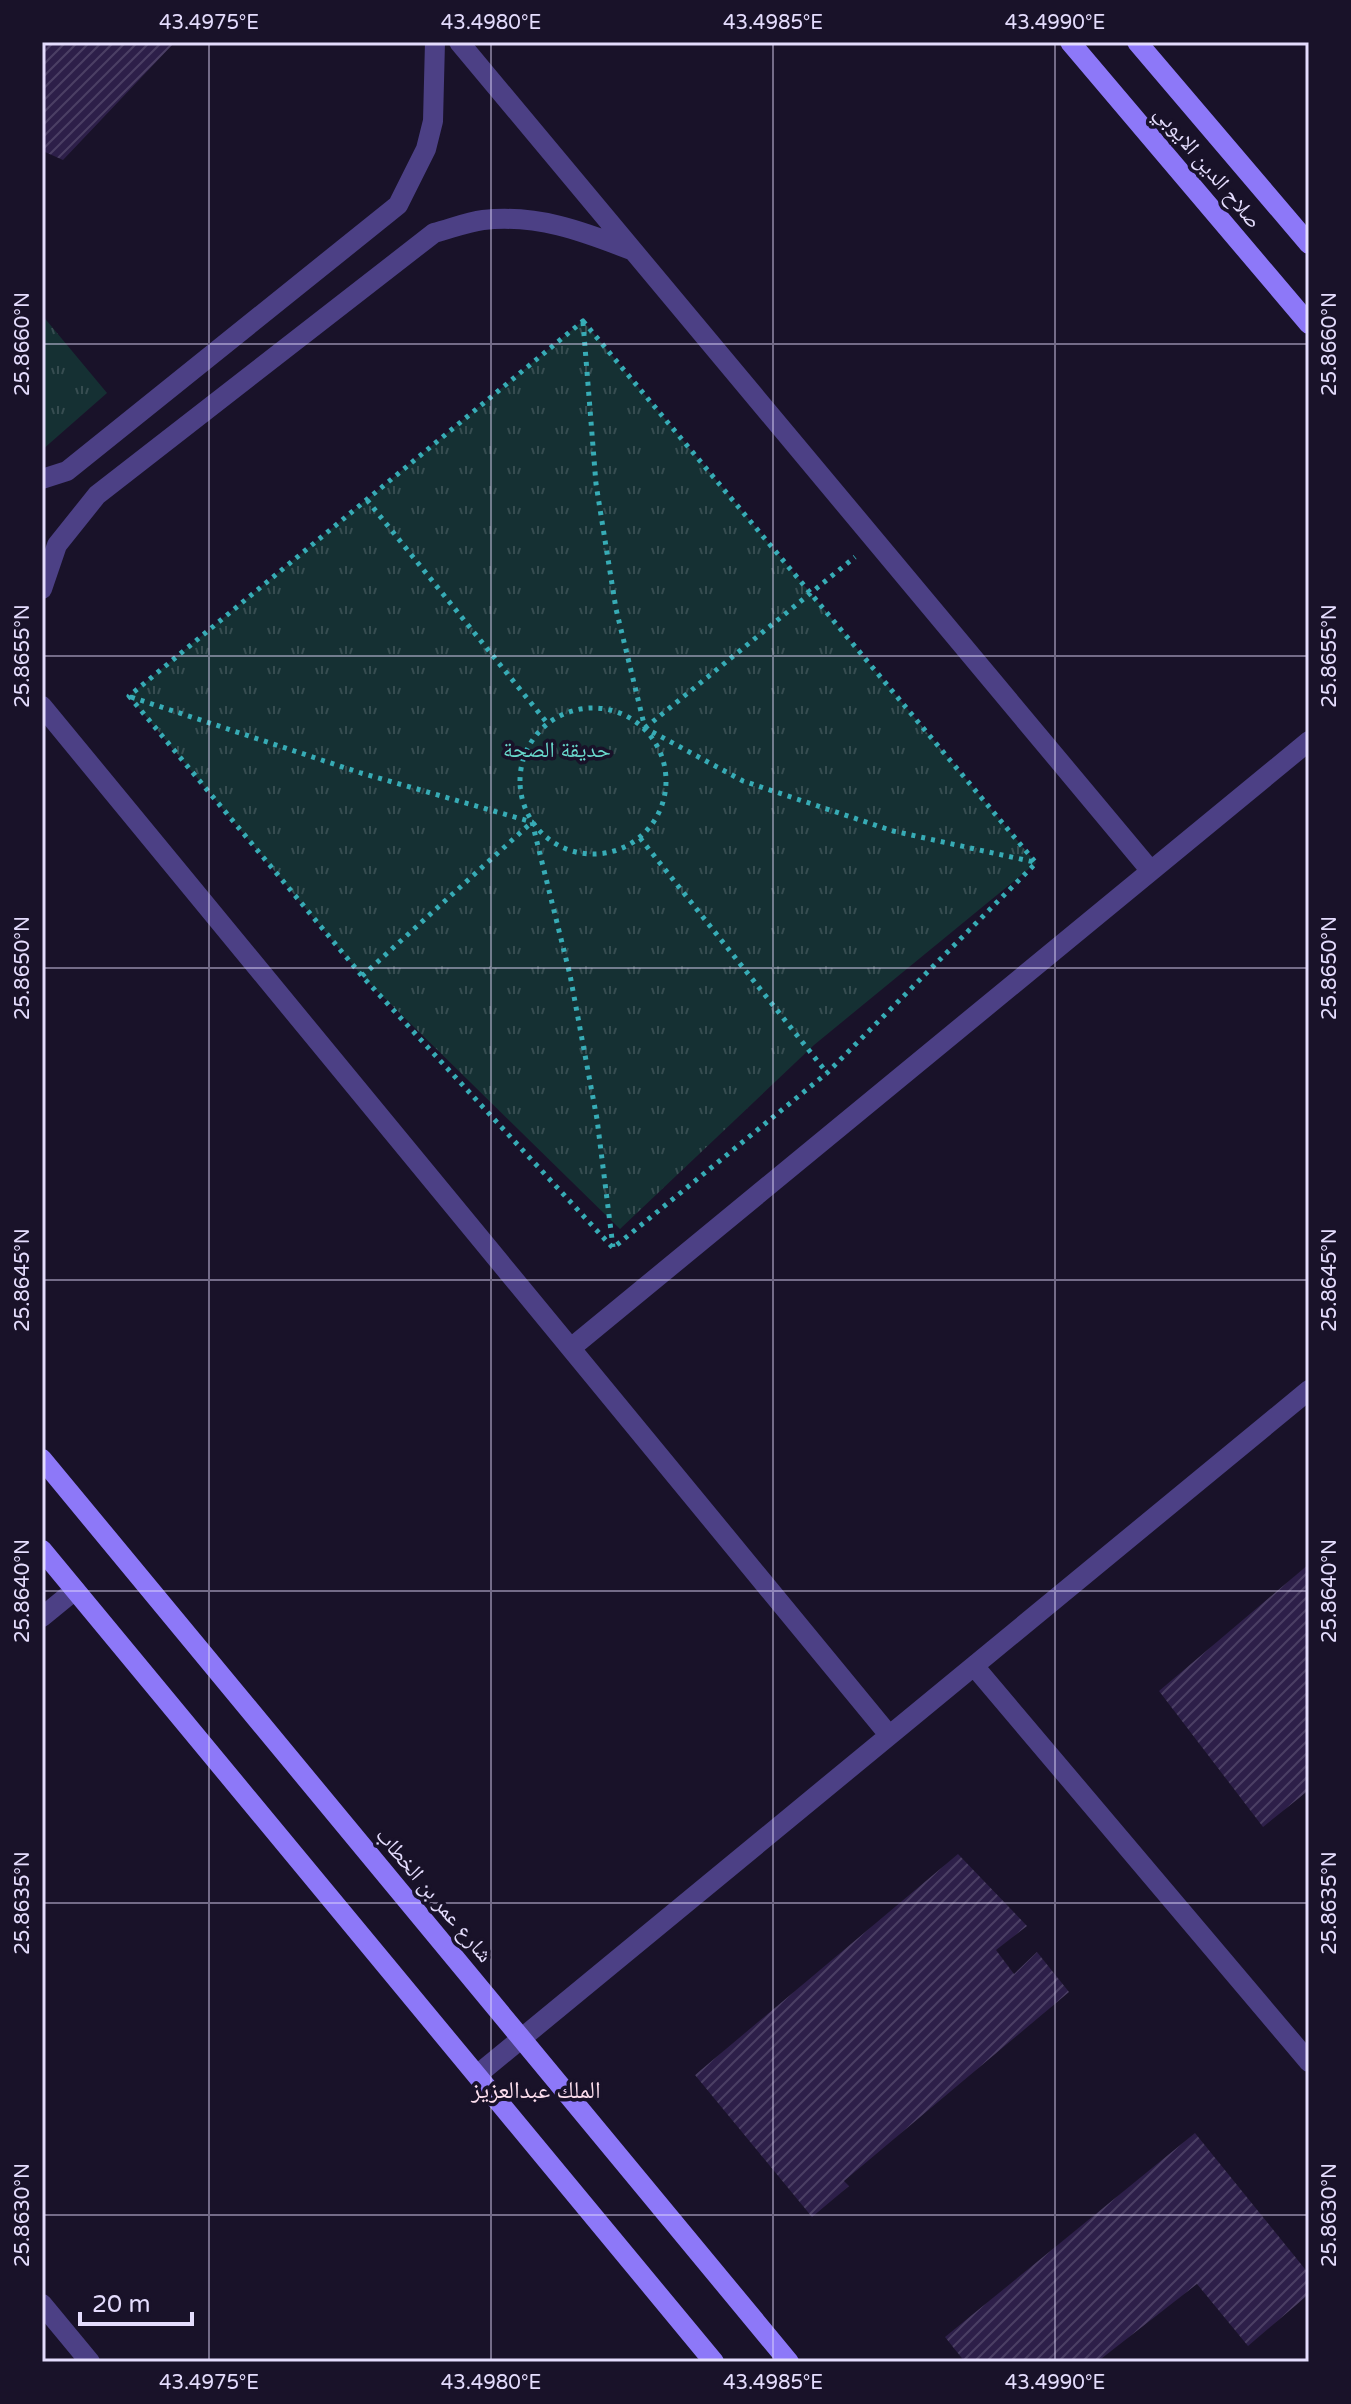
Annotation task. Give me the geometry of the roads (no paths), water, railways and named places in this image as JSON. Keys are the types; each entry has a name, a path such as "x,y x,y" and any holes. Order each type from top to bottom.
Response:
{"street":[{"path":"42,479 67,471 398,205 426,149 433,121 435,42"},
{"path":"459,42 1151,871"},
{"name":"صلاح الدين الايوبي","path":"1070,42 1309,324"},
{"name":"صلاح الدين الايوبي","path":"1137,42 1309,244"},
{"path":"42,589 57,545 97,495 434,233 483,220 532,220 574,227 634,252"},
{"path":"42,689 44,708 889,1735"},
{"path":"571,1348 1309,741"},
{"path":"477,2075 1309,1390"},
{"name":"شارع عمر بن الخطاب","path":"42,1459 789,2362"},
{"path":"42,1550 714,2362"},
{"path":"42,1617 75,1590"},
{"path":"974,1666 1309,2062"},
{"path":"42,2304 90,2362"}],"district":[{"name":"الملك عبدالعزيز","path":"536,2090"}],"park label":[{"name":"حديقة الصحة","path":"557,750"}]}
